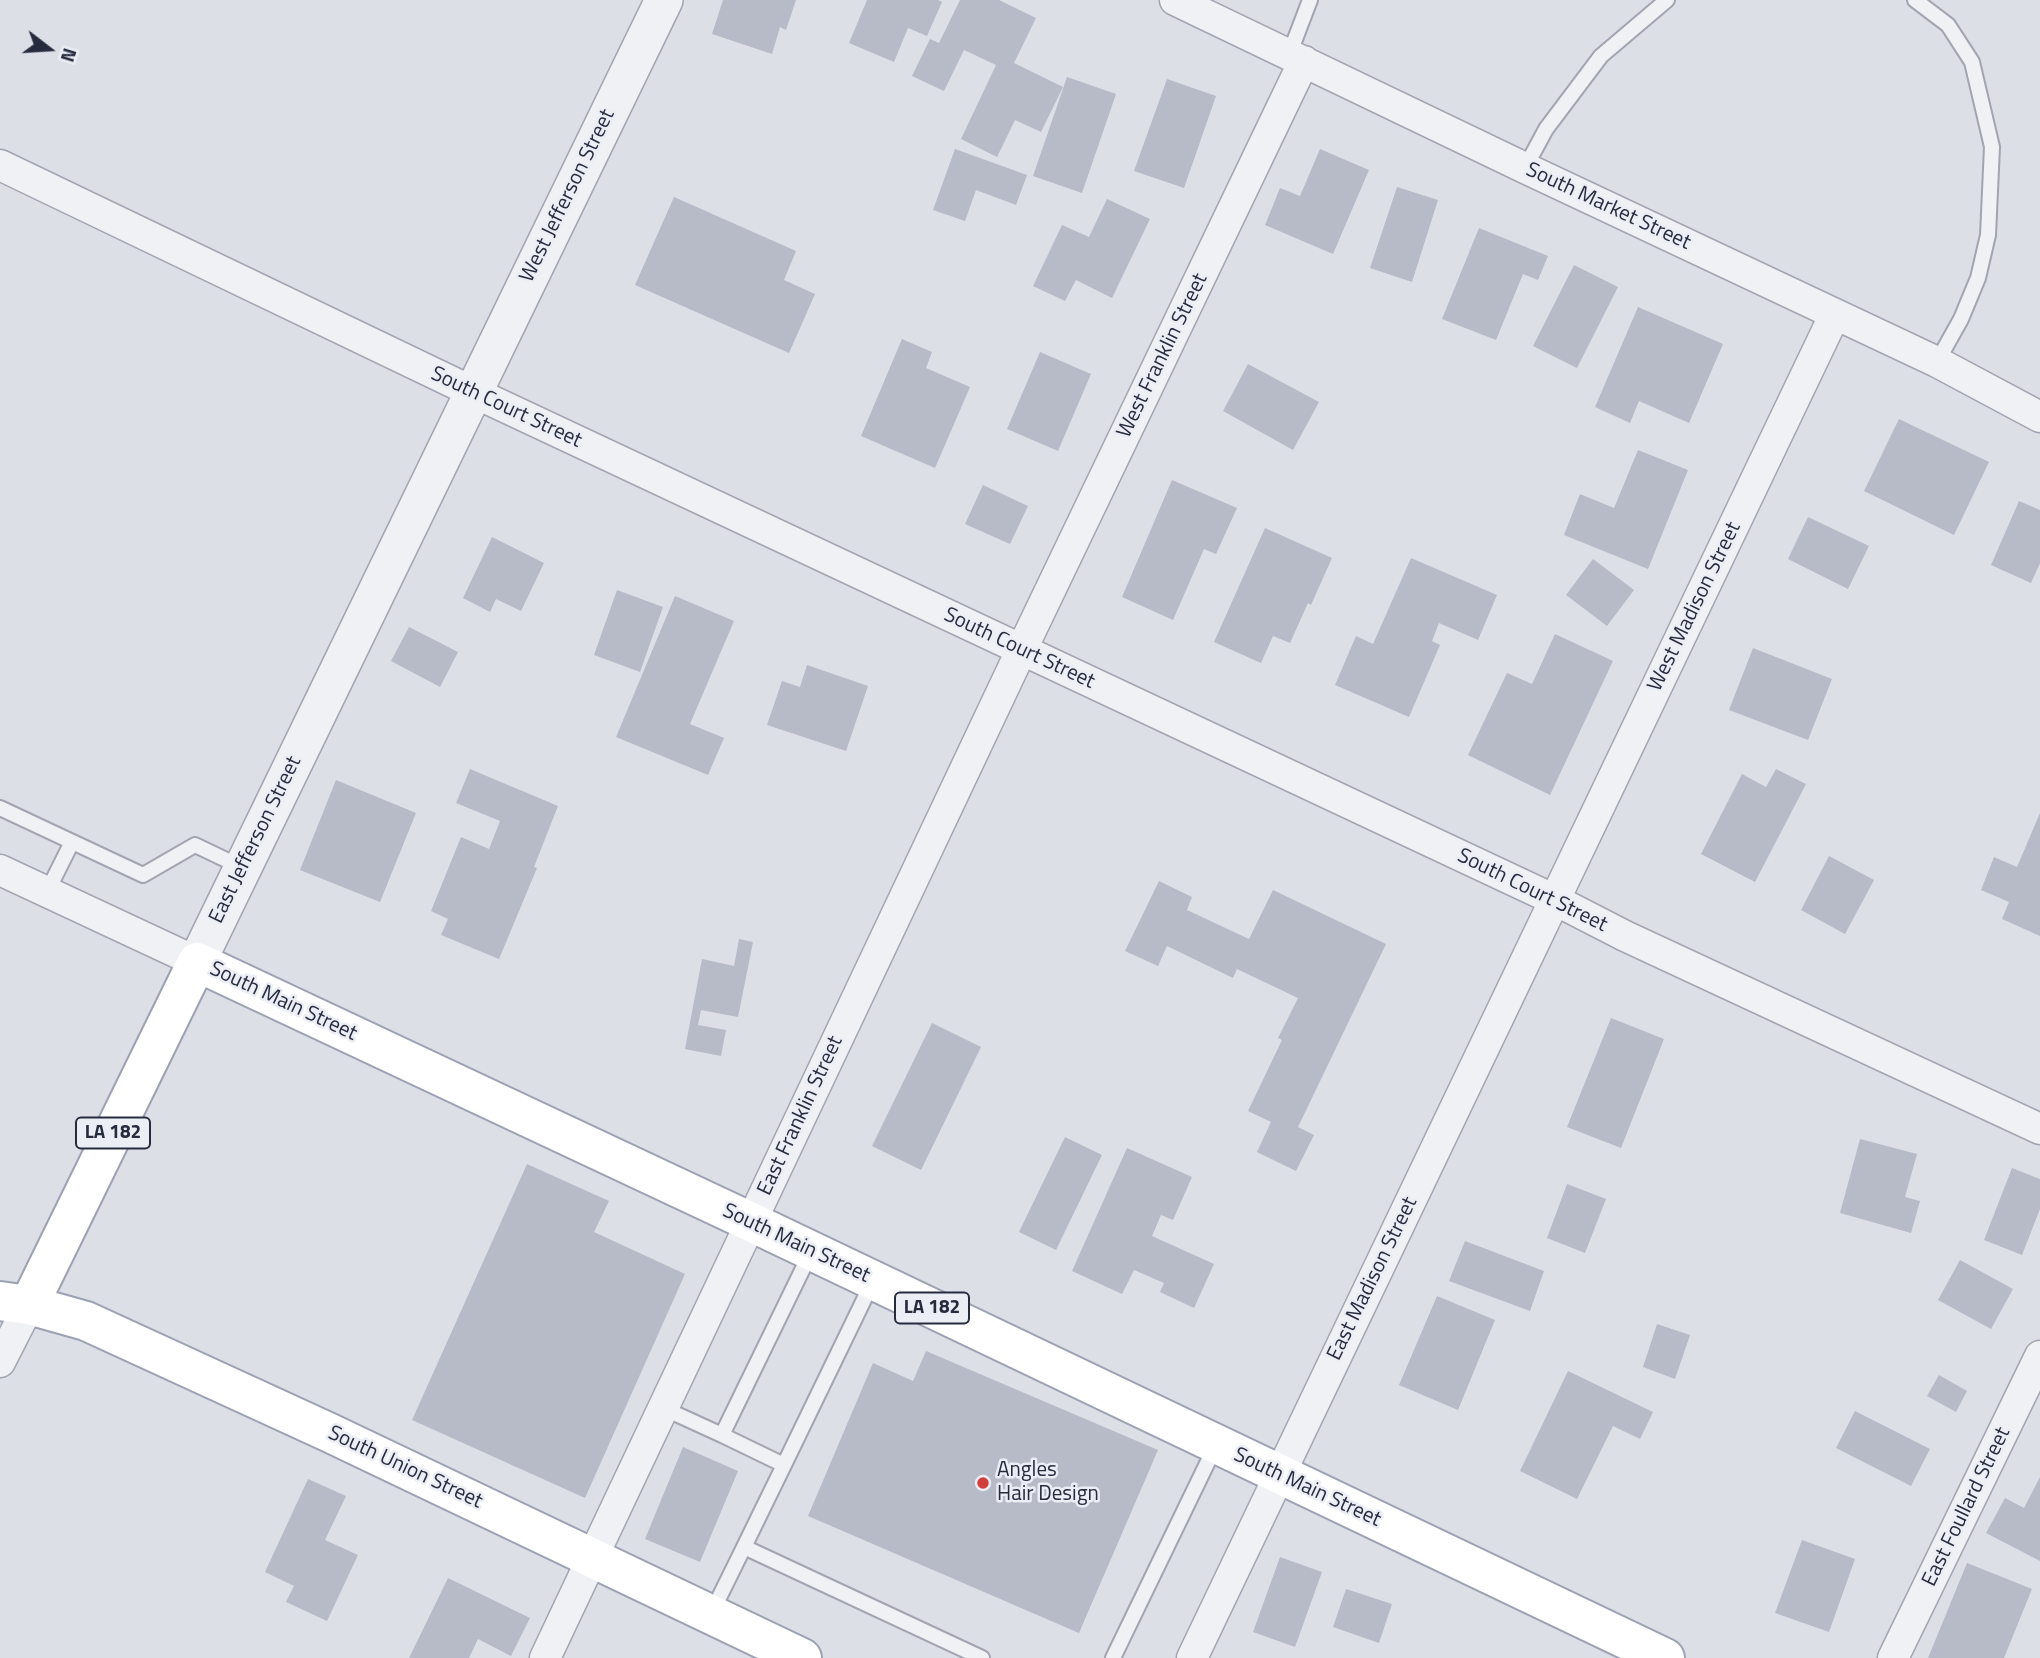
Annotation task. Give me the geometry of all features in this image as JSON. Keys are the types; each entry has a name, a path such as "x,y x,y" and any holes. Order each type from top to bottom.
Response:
{"main road":[{"name":"South Main Street","path":"197,962 751,1222 1665,1658"},
{"name":"East Jefferson Street","path":"14,1303 197,962"},
{"name":"South Union Street","path":"14,1303 86,1321 328,1432 802,1658"}],"street":[{"name":"West Jefferson Street","path":"473,393 664,0"},
{"name":"South Market Street","path":"1175,0 1937,362 2040,417"},
{"name":"West Franklin Street","path":"1021,651 1297,58"},
{"name":"South Court Street","path":"0,165 473,393 2040,1129"},
{"name":"West Madison Street","path":"1555,900 1835,314"},
{"name":"East Jefferson Street","path":"197,962 473,393"},
{"name":"East Franklin Street","path":"545,1658 1021,651"},
{"name":"South Main Street","path":"0,870 197,962"},
{"name":"East Madison Street","path":"1192,1658 1555,900"},
{"name":"East Jefferson Street","path":"0,1362 14,1303"},
{"name":"East Foullard Street","path":"1894,1658 2040,1356"}],"lane":[{"path":"1297,58 1310,0"},
{"path":"1525,168 1546,129 1601,56 1667,0"},
{"path":"1915,0 1948,25 1972,62 1992,148 1988,236 1978,278 1961,319 1937,362"},
{"path":"0,808 143,875 195,845 242,867"},
{"path":"47,892 72,842"},
{"path":"722,1435 811,1251"},
{"path":"711,1614 873,1280"},
{"path":"663,1408 784,1465"},
{"path":"1114,1658 1216,1445"},
{"path":"744,1547 982,1658"}],"building":[{"path":"723,0 796,0 786,30 780,27 772,54 712,34"},
{"path":"867,0 942,2 927,36 908,28 894,62 849,43"},
{"path":"960,0 999,0 1036,18 1014,63 1063,87 1041,132 1015,120 997,157 961,139 996,65 964,50 944,91 912,76 930,39 939,43"},
{"path":"1067,77 1116,94 1082,193 1033,176"},
{"path":"1167,79 1216,96 1184,188 1134,171"},
{"path":"955,149 1027,175 1016,205 976,190 965,221 933,210"},
{"path":"1320,149 1369,170 1333,254 1265,225 1280,188 1300,196"},
{"path":"1397,187 1438,200 1412,282 1370,268"},
{"path":"674,197 796,251 784,280 815,294 789,353 635,285"},
{"path":"1107,199 1150,219 1112,298 1076,280 1065,301 1033,286 1062,225 1089,237"},
{"path":"1479,228 1548,256 1538,280 1523,274 1496,340 1442,319"},
{"path":"1574,265 1618,287 1577,368 1533,346"},
{"path":"1638,307 1723,344 1689,423 1639,401 1630,423 1595,407"},
{"path":"902,339 932,352 926,368 970,387 935,468 861,436"},
{"path":"1040,352 1091,374 1058,451 1007,429"},
{"path":"1248,364 1319,402 1293,450 1223,411"},
{"path":"1899,419 1989,462 1954,535 1864,491"},
{"path":"1638,450 1688,470 1648,569 1564,535 1580,494 1614,508"},
{"path":"1172,480 1237,508 1216,554 1204,549 1173,620 1122,597"},
{"path":"983,485 1028,506 1010,544 965,524"},
{"path":"2019,501 2040,510 2040,563 2031,583 1991,565"},
{"path":"1808,517 1869,546 1848,589 1788,559"},
{"path":"1265,528 1332,558 1290,643 1273,636 1261,663 1214,642"},
{"path":"492,537 544,563 521,611 496,599 490,612 463,598"},
{"path":"1411,558 1497,595 1478,640 1439,623 1432,641 1440,645 1409,717 1335,685 1356,636 1373,644"},
{"path":"1593,559 1634,590 1607,626 1566,595"},
{"path":"617,590 663,607 640,672 594,655"},
{"path":"675,596 734,621 690,724 724,738 708,775 616,737"},
{"path":"409,627 458,652 440,687 391,661"},
{"path":"1555,634 1613,661 1550,795 1468,755 1507,673 1532,684"},
{"path":"1753,648 1832,679 1808,740 1729,710"},
{"path":"807,665 868,686 846,751 767,725 782,681 800,687"},
{"path":"470,769 558,806 534,867 537,868 499,959 441,935 448,919 431,911 461,837 489,849 500,821 456,803"},
{"path":"1776,769 1806,784 1755,882 1701,854 1742,774 1766,787"},
{"path":"336,780 416,813 380,902 300,870"},
{"path":"2040,813 2040,936 2002,919 2009,902 1981,890 1994,857 2017,867"},
{"path":"1829,856 1874,880 1845,934 1801,910"},
{"path":"1159,881 1192,897 1187,910 1249,939 1273,890 1386,944 1298,1127 1314,1135 1296,1171 1257,1152 1271,1122 1248,1111 1282,1040 1278,1038 1298,998 1237,969 1233,978 1167,946 1158,966 1125,951"},
{"path":"739,939 753,942 738,1017 701,1010 698,1025 726,1030 721,1056 685,1049 702,959 734,966"},
{"path":"1611,1018 1664,1039 1621,1148 1567,1127"},
{"path":"932,1023 981,1047 921,1170 872,1146"},
{"path":"1065,1137 1102,1155 1056,1250 1019,1232"},
{"path":"1860,1139 1917,1154 1905,1197 1920,1201 1911,1233 1840,1213"},
{"path":"1127,1148 1192,1177 1173,1220 1161,1215 1152,1236 1214,1264 1194,1308 1160,1292 1164,1283 1134,1270 1122,1294 1072,1271"},
{"path":"527,1164 609,1201 594,1232 685,1274 585,1498 412,1420"},
{"path":"2012,1168 2040,1179 2040,1209 2022,1255 1984,1240"},
{"path":"1567,1184 1606,1199 1585,1253 1547,1238"},
{"path":"1465,1241 1544,1271 1530,1311 1449,1281"},
{"path":"1960,1260 2013,1289 1991,1329 1938,1300"},
{"path":"1437,1296 1495,1320 1458,1410 1399,1385"},
{"path":"1657,1324 1690,1335 1675,1379 1643,1367"},
{"name":"Angles Hair Design","path":"926,1351 1158,1450 1079,1633 808,1516 873,1363 913,1381"},
{"path":"1568,1371 1653,1412 1640,1439 1613,1426 1577,1499 1520,1471"},
{"path":"1939,1375 1967,1391 1956,1412 1927,1396"},
{"path":"1855,1411 1930,1449 1911,1486 1836,1448"},
{"path":"683,1447 738,1471 700,1562 645,1539"},
{"path":"2040,1477 2040,1561 1986,1533 2005,1498 2024,1508"},
{"path":"308,1479 346,1496 325,1540 358,1555 327,1621 286,1602 294,1586 265,1572"},
{"path":"1802,1540 1855,1559 1829,1632 1775,1613"},
{"path":"1280,1557 1322,1572 1295,1647 1253,1632"},
{"path":"1967,1563 2032,1589 2004,1658 1928,1658"},
{"path":"448,1578 530,1618 511,1656 478,1639 469,1658 409,1658"},
{"path":"1346,1589 1392,1604 1379,1643 1333,1627"}],"place":[{"name":"Angles Hair Design","path":"983,1483"}]}
